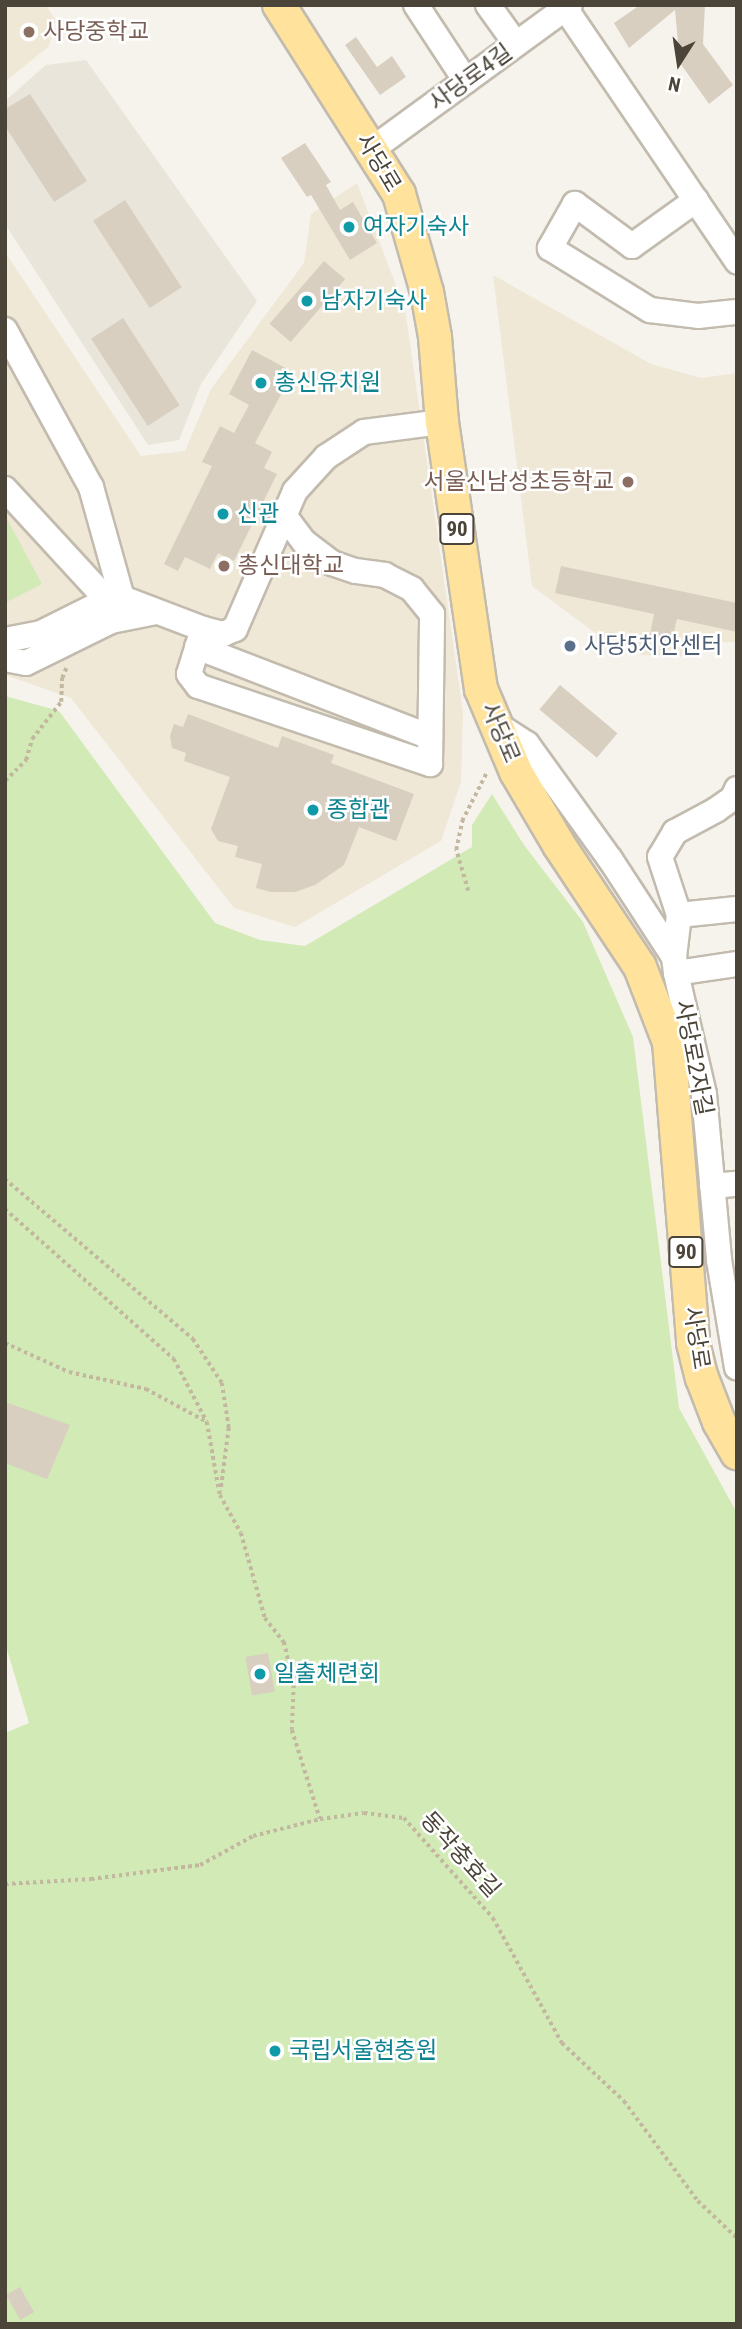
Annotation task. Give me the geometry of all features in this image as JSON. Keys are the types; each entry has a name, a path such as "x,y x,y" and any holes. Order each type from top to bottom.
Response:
{"main road":[{"name":"사당로","path":"279,5 399,194 427,292 435,337 442,422 481,689 516,772 640,967 669,1042 693,1343 710,1400 737,1453"}],"street":[{"path":"416,5 466,81"},
{"path":"488,5 516,44"},
{"name":"사당로4길","path":"371,150 566,6"},
{"path":"566,6 737,261"},
{"path":"696,200 632,246 575,204 550,248 650,310 698,316 737,312"},
{"path":"5,330 91,487 115,599"},
{"path":"200,638 235,629 295,491 326,457 364,432 442,422"},
{"path":"5,489 115,599 156,612 200,638 430,737"},
{"path":"200,638 189,674 198,686 424,764 432,760 432,614 412,589 394,580 332,563 304,542 284,515"},
{"path":"5,640 41,633 115,599"},
{"path":"5,659 26,663 111,621 156,612"},
{"path":"495,724 527,744 610,859 676,965 737,964"},
{"name":"사당로2자길","path":"737,789 733,798 675,832 660,857 680,915 676,965 704,1094 728,1330 737,1367"},
{"path":"680,915 737,909"},
{"path":"712,1186 737,1184"}],"path":[{"path":"5,780 26,761 32,738 61,702 62,678 69,663"},
{"path":"468,891 456,850 462,821 487,772"},
{"path":"5,1180 193,1339 222,1383 229,1428 220,1495"},
{"path":"5,1209 174,1359 207,1422 220,1495 241,1532 265,1618 284,1642 294,1685 292,1730 320,1819"},
{"path":"5,1343 69,1372 146,1389 207,1422"},
{"name":"동작충효길","path":"5,1884 91,1879 200,1865 253,1836 320,1819 364,1813 404,1818 493,1917 562,2043 624,2101 698,2201 737,2238"}],"shaded area":[{"name":"사당중학교","path":"5,5 46,5 55,19 49,46 5,82"},
{"path":"86,60 257,301 201,384 179,440 148,445 5,224 5,101 46,65"},
{"name":"총신대학교","path":"357,183 405,309 463,712 461,782 441,841 295,927 234,908 71,698 5,675 5,252 141,456 185,451 211,389 304,263 311,214"},
{"name":"서울신남성초등학교","path":"493,275 651,364 701,378 737,373 737,642 713,642 692,657 641,655 594,632 532,586"}],"green space":[{"path":"5,515 42,584 5,603"},
{"path":"5,696 59,711 215,923 260,940 305,946 472,847 472,825 492,794 524,845 583,922 633,1037 679,1408 737,1513 737,2324 5,2324 5,1733 29,1723 5,1643"}],"building":[{"path":"640,5 705,5 703,44 733,85 709,104 680,63 675,10 629,48 614,23"},
{"path":"356,37 377,67 392,56 406,77 380,95 345,45"},
{"path":"30,94 87,181 54,202 5,126 5,109"},
{"path":"305,143 331,182 326,185 340,210 353,202 377,243 350,260 311,195 307,197 281,158"},
{"path":"125,200 182,287 150,308 93,221"},
{"name":"남자기숙사","path":"324,261 345,279 291,342 270,324"},
{"path":"123,318 180,405 148,426 91,339"},
{"name":"신관","path":"252,350 293,372 255,443 272,452 264,468 277,474 234,561 218,553 210,569 185,557 178,571 164,564 212,466 202,462 220,426 234,433 249,405 229,394"},
{"path":"561,566 737,603 737,632 677,619 672,640 650,635 654,614 555,593"},
{"path":"560,685 617,733 597,758 539,710"},
{"name":"종합관","path":"188,714 278,748 282,736 334,755 331,763 414,794 396,841 359,827 344,865 315,885 295,892 271,892 256,888 262,864 235,857 238,846 218,841 211,829 230,777 184,761 186,753 172,748 170,736 174,724 183,727"},
{"path":"5,1402 70,1425 47,1479 5,1463"},
{"name":"일출체련회","path":"268,1653 275,1691 252,1695 245,1657"},
{"path":"20,2287 34,2312 20,2320 6,2295"}],"place":[{"name":"사당중학교","path":"29,32"},
{"name":"여자기숙사","path":"349,227"},
{"name":"남자기숙사","path":"307,301"},
{"name":"총신유치원","path":"261,383"},
{"name":"서울신남성초등학교","path":"628,482"},
{"name":"신관","path":"223,514"},
{"name":"총신대학교","path":"224,566"},
{"name":"사당5치안센터","path":"570,646"},
{"name":"종합관","path":"313,810"},
{"name":"일출체련회","path":"260,1674"},
{"name":"국립서울현충원","path":"275,2051"}]}
